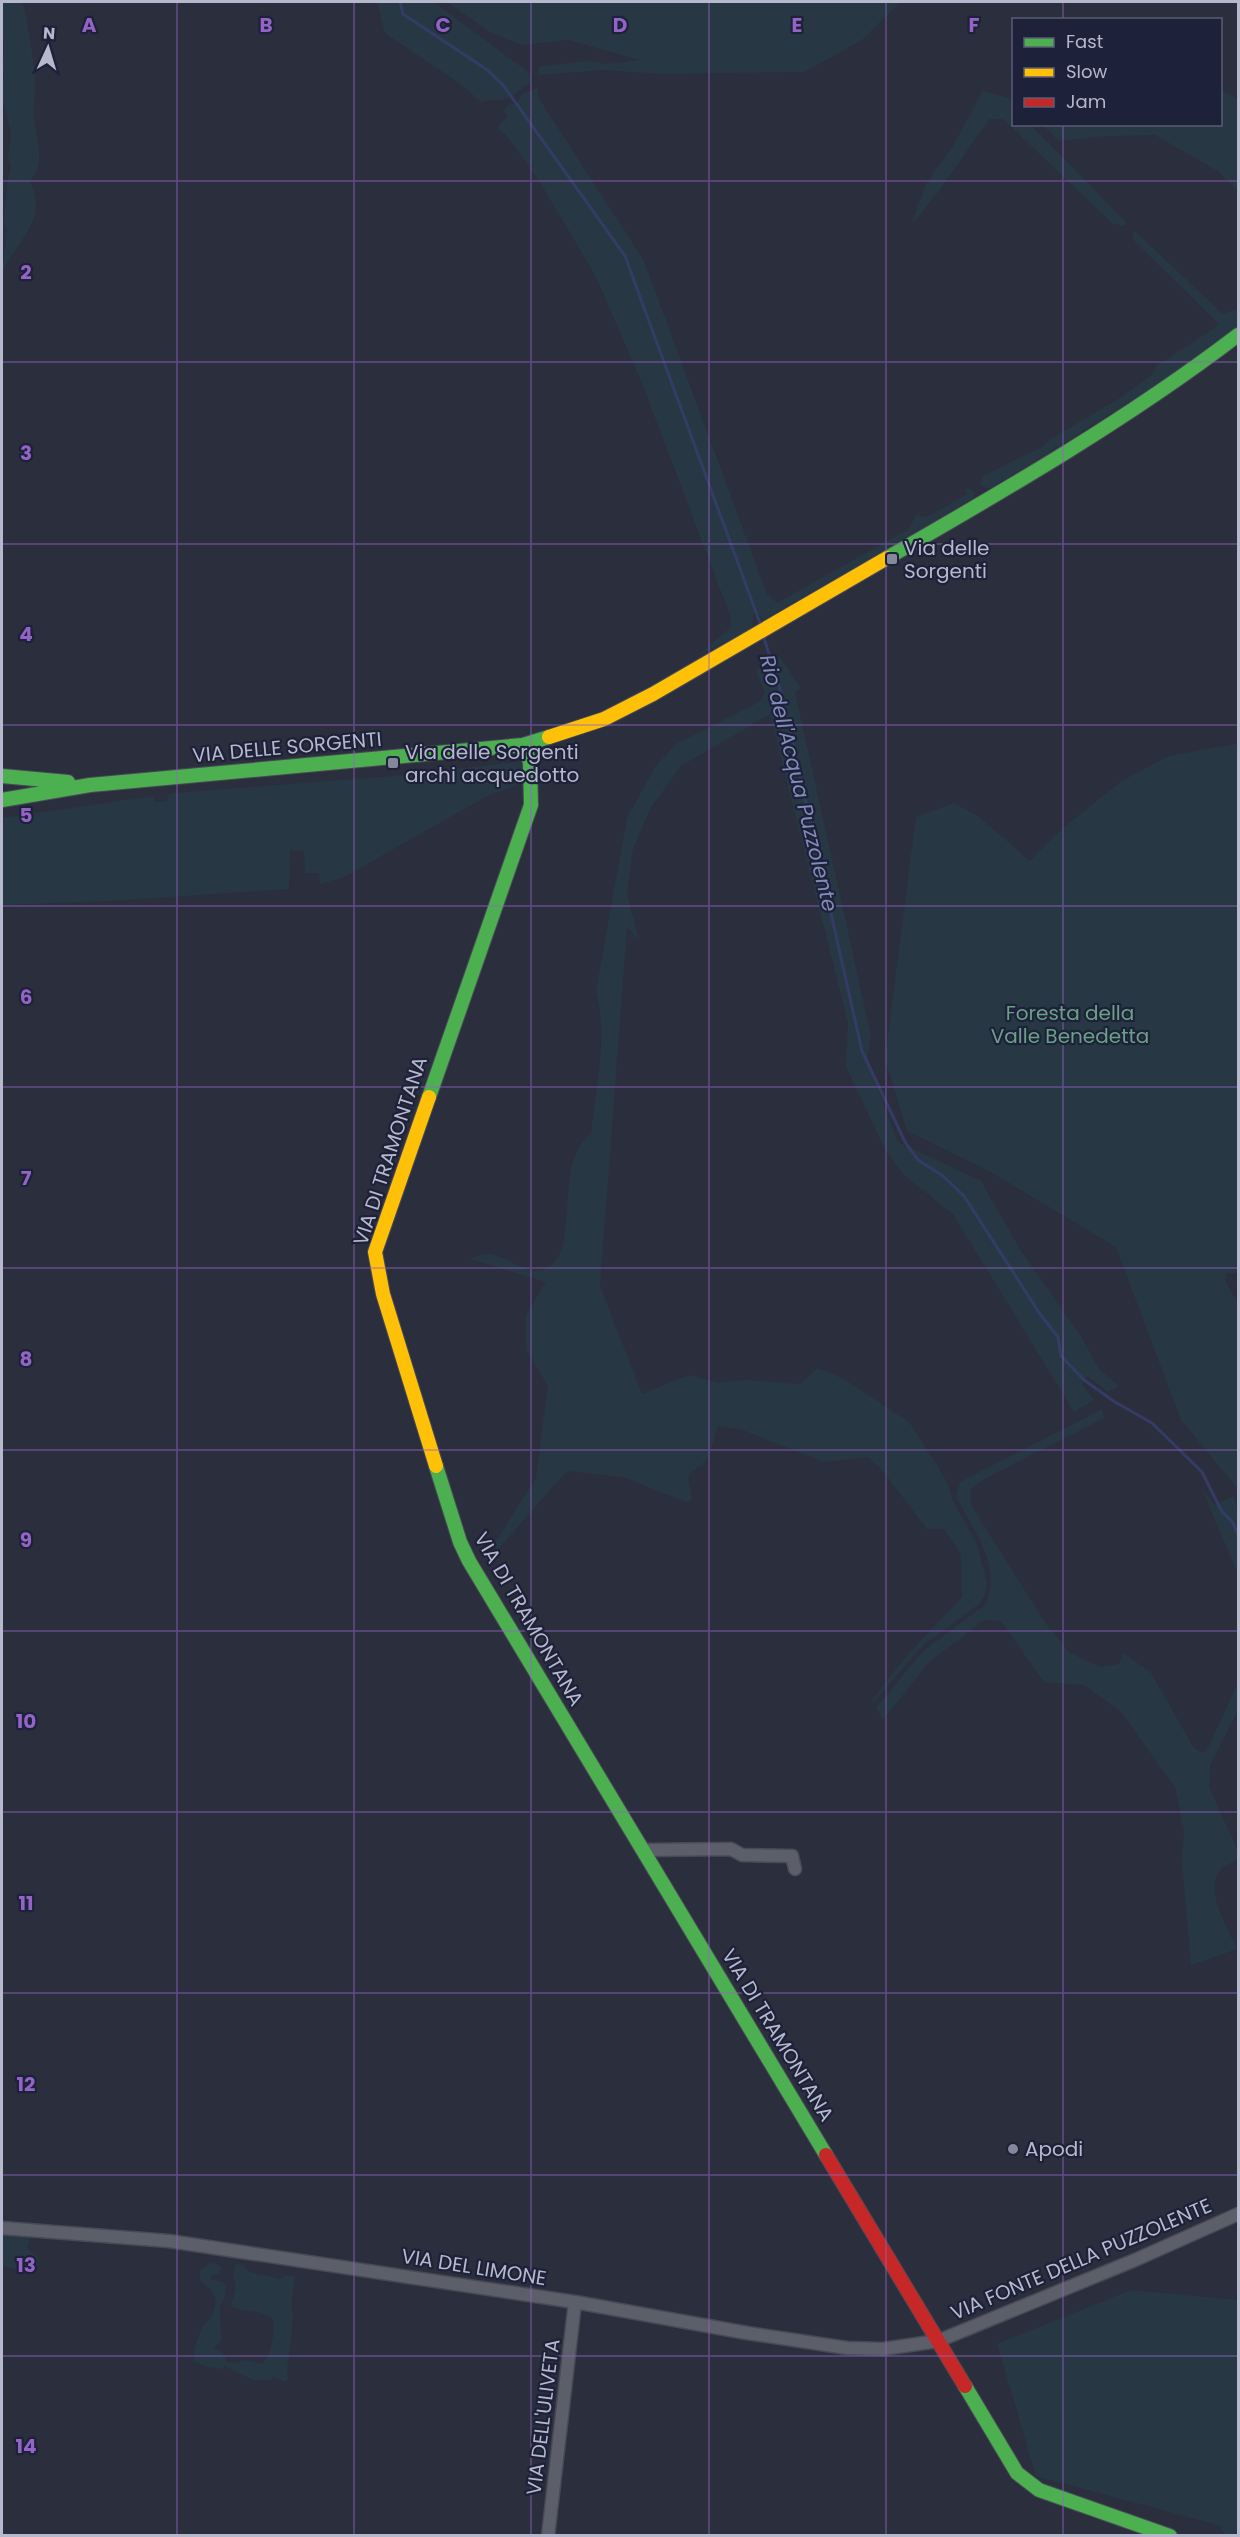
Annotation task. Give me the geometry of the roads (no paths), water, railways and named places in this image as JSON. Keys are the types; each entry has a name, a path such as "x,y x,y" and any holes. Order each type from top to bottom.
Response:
{"street":[{"name":"VIA DELLE SORGENTI","path":"2,800 90,785 523,745 558,736 625,710 1007,488 1182,378 1239,335"},
{"name":"VIA DI TRAMONTANA","path":"523,745 530,762 531,805 377,1241 376,1266 460,1542 469,1561 1017,2473 1039,2490 1170,2535"},
{"name":"VIA DELLE SORGENTI","path":"2,776 90,785"},
{"path":"644,1850 731,1849 742,1855 792,1856 795,1869"},
{"name":"VIA FONTE DELLA PUZZOLENTE","path":"938,2341 1239,2214"},
{"name":"VIA DEL LIMONE","path":"2,2228 169,2241 575,2302 747,2333 847,2348 883,2349 938,2341"},
{"name":"VIA DELL'ULIVETA","path":"548,2535 575,2302"}],"waterway":[{"name":"Rio dell'Acqua Puzzolente","path":"400,2 403,14 486,69 503,85 625,256 760,623"},
{"name":"Rio dell'Acqua Puzzolente","path":"764,638 782,696 862,1051 905,1142 918,1160 943,1176 964,1196 1040,1314 1058,1337 1061,1356 1084,1380 1115,1402 1152,1423 1202,1472 1221,1510 1233,1523 1238,1534"}],"place":[{"name":"Via delle Sorgenti","path":"892,559"},
{"name":"Via delle Sorgenti archi acquedotto","path":"393,763"},
{"name":"Apodi","path":"1013,2149"}],"park label":[{"name":"Foresta della Valle Benedetta","path":"1070,1024"}]}
